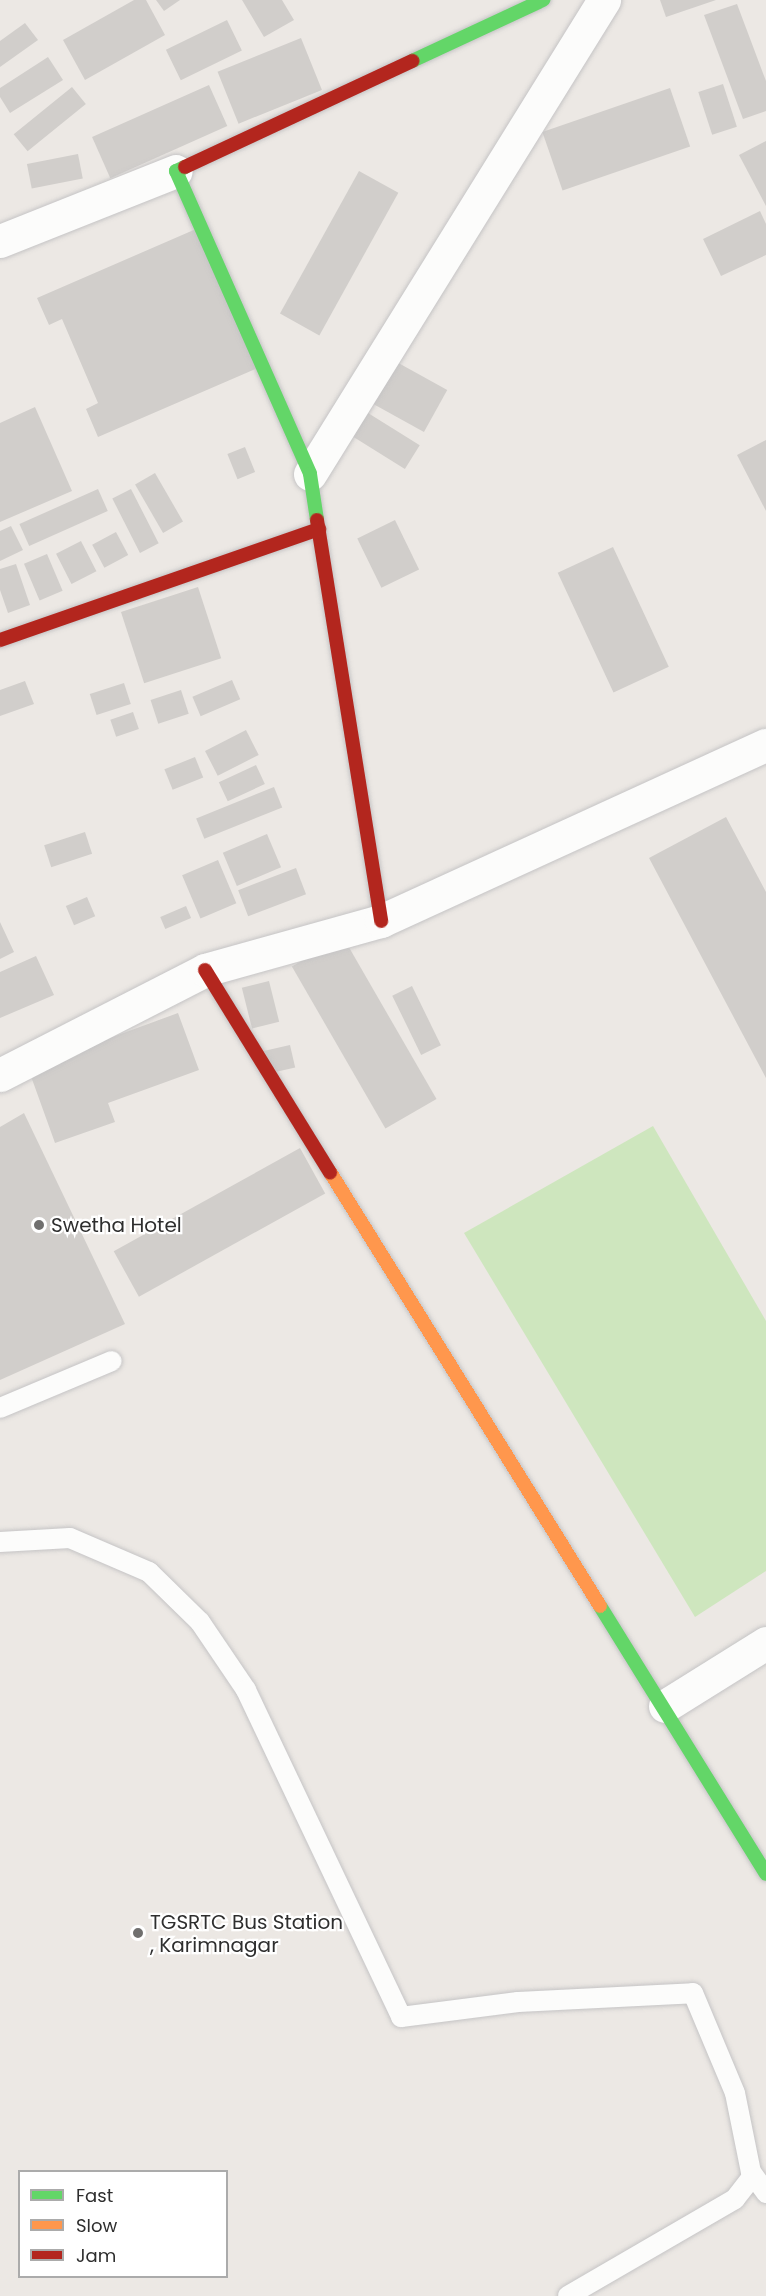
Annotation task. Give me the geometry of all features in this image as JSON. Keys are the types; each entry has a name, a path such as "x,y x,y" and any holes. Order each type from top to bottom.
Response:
{"street":[{"path":"0,241 176,171 543,0"},
{"path":"310,474 604,0"},
{"path":"176,171 310,474 381,921"},
{"path":"0,640 319,529"},
{"path":"0,1075 205,970 381,921 766,745"},
{"path":"205,970 665,1706 766,1874"},
{"path":"665,1706 766,1643"}],"lane":[{"path":"0,1408 112,1361"},
{"path":"0,1542 70,1538 149,1572 200,1622 246,1690 401,2017 519,2002 693,1993 735,2093 753,2177 735,2199 567,2296"},
{"path":"751,2172 766,2193"}],"green space":[{"path":"653,1126 766,1321 766,1571 695,1617 464,1233"}],"building":[{"path":"134,0 146,0 165,35 85,80 63,40"},
{"path":"156,0 180,0 164,11"},
{"path":"242,0 282,0 294,20 264,37"},
{"path":"660,0 716,0 666,17"},
{"path":"737,4 766,81 766,111 743,119 704,15"},
{"path":"227,20 242,51 181,80 166,50"},
{"path":"25,23 38,40 0,67 0,41"},
{"path":"301,38 322,90 239,124 218,72"},
{"path":"48,57 63,80 10,113 0,97 0,88"},
{"path":"723,84 737,127 712,135 698,92"},
{"path":"209,85 227,126 110,178 92,137"},
{"path":"72,87 86,104 28,151 14,134"},
{"path":"670,88 690,147 563,191 542,132"},
{"path":"766,141 766,206 739,155"},
{"path":"78,154 83,179 32,188 27,164"},
{"path":"359,171 398,193 319,335 280,314"},
{"path":"760,211 766,224 766,255 721,276 703,239"},
{"path":"196,229 258,368 98,437 86,409 98,403 62,319 49,325 37,298"},
{"path":"393,360 447,390 424,432 370,402"},
{"path":"35,407 72,491 0,522 0,423"},
{"path":"368,413 420,445 405,469 353,437"},
{"path":"766,440 766,511 737,455"},
{"path":"245,447 255,472 237,479 227,454"},
{"path":"155,473 183,521 163,533 135,484"},
{"path":"98,489 108,511 29,546 19,524"},
{"path":"131,489 159,543 140,553 112,499"},
{"path":"395,520 419,569 381,588 357,538"},
{"path":"11,526 23,550 0,561 0,531"},
{"path":"116,532 128,555 104,568 92,545"},
{"path":"81,541 96,571 71,584 56,554"},
{"path":"613,547 669,667 614,692 558,573"},
{"path":"47,554 63,591 40,601 24,564"},
{"path":"16,564 30,605 8,613 0,590 0,569"},
{"path":"198,587 221,658 144,683 121,612"},
{"path":"232,680 240,699 201,716 192,697"},
{"path":"25,681 34,704 0,716 0,690"},
{"path":"124,683 131,704 97,715 90,694"},
{"path":"181,690 189,714 158,724 151,700"},
{"path":"133,712 139,729 116,737 110,720"},
{"path":"246,730 259,755 218,776 205,751"},
{"path":"195,757 203,777 173,790 164,769"},
{"path":"256,765 265,784 228,801 219,782"},
{"path":"274,787 282,807 204,839 196,818"},
{"path":"726,817 766,892 766,1078 649,858"},
{"path":"85,832 92,854 51,867 44,845"},
{"path":"267,834 281,867 237,886 223,853"},
{"path":"218,860 236,903 200,919 182,875"},
{"path":"296,868 306,894 248,916 238,890"},
{"path":"87,897 95,916 74,925 66,906"},
{"path":"186,906 191,918 165,929 160,917"},
{"path":"0,922 14,952 0,959"},
{"path":"343,937 437,1099 385,1128 292,966"},
{"path":"36,956 54,995 0,1018 0,972"},
{"path":"269,981 279,1022 252,1029 242,988"},
{"path":"412,986 441,1045 421,1055 392,996"},
{"path":"178,1013 199,1070 108,1103 115,1122 55,1143 28,1068"},
{"path":"290,1045 295,1067 269,1073 264,1051"},
{"name":"Swetha Hotel","path":"24,1113 125,1324 0,1380 0,1127"},
{"path":"300,1148 325,1193 139,1297 114,1251"}],"traffic: fast":[{"path":"412,61 543,0"},
{"path":"185,167 176,171 310,474 317,520"},
{"path":"600,1606 766,1874"}],"traffic: slow":[{"path":"330,1172 600,1606"}],"traffic: jam":[{"path":"185,167 412,61"},
{"path":"317,520 381,921"},
{"path":"0,640 319,529"},
{"path":"205,970 330,1172"}],"place":[{"name":"Swetha Hotel","path":"39,1225"},
{"name":"TGSRTC Bus Station , Karimnagar","path":"138,1933"}]}
